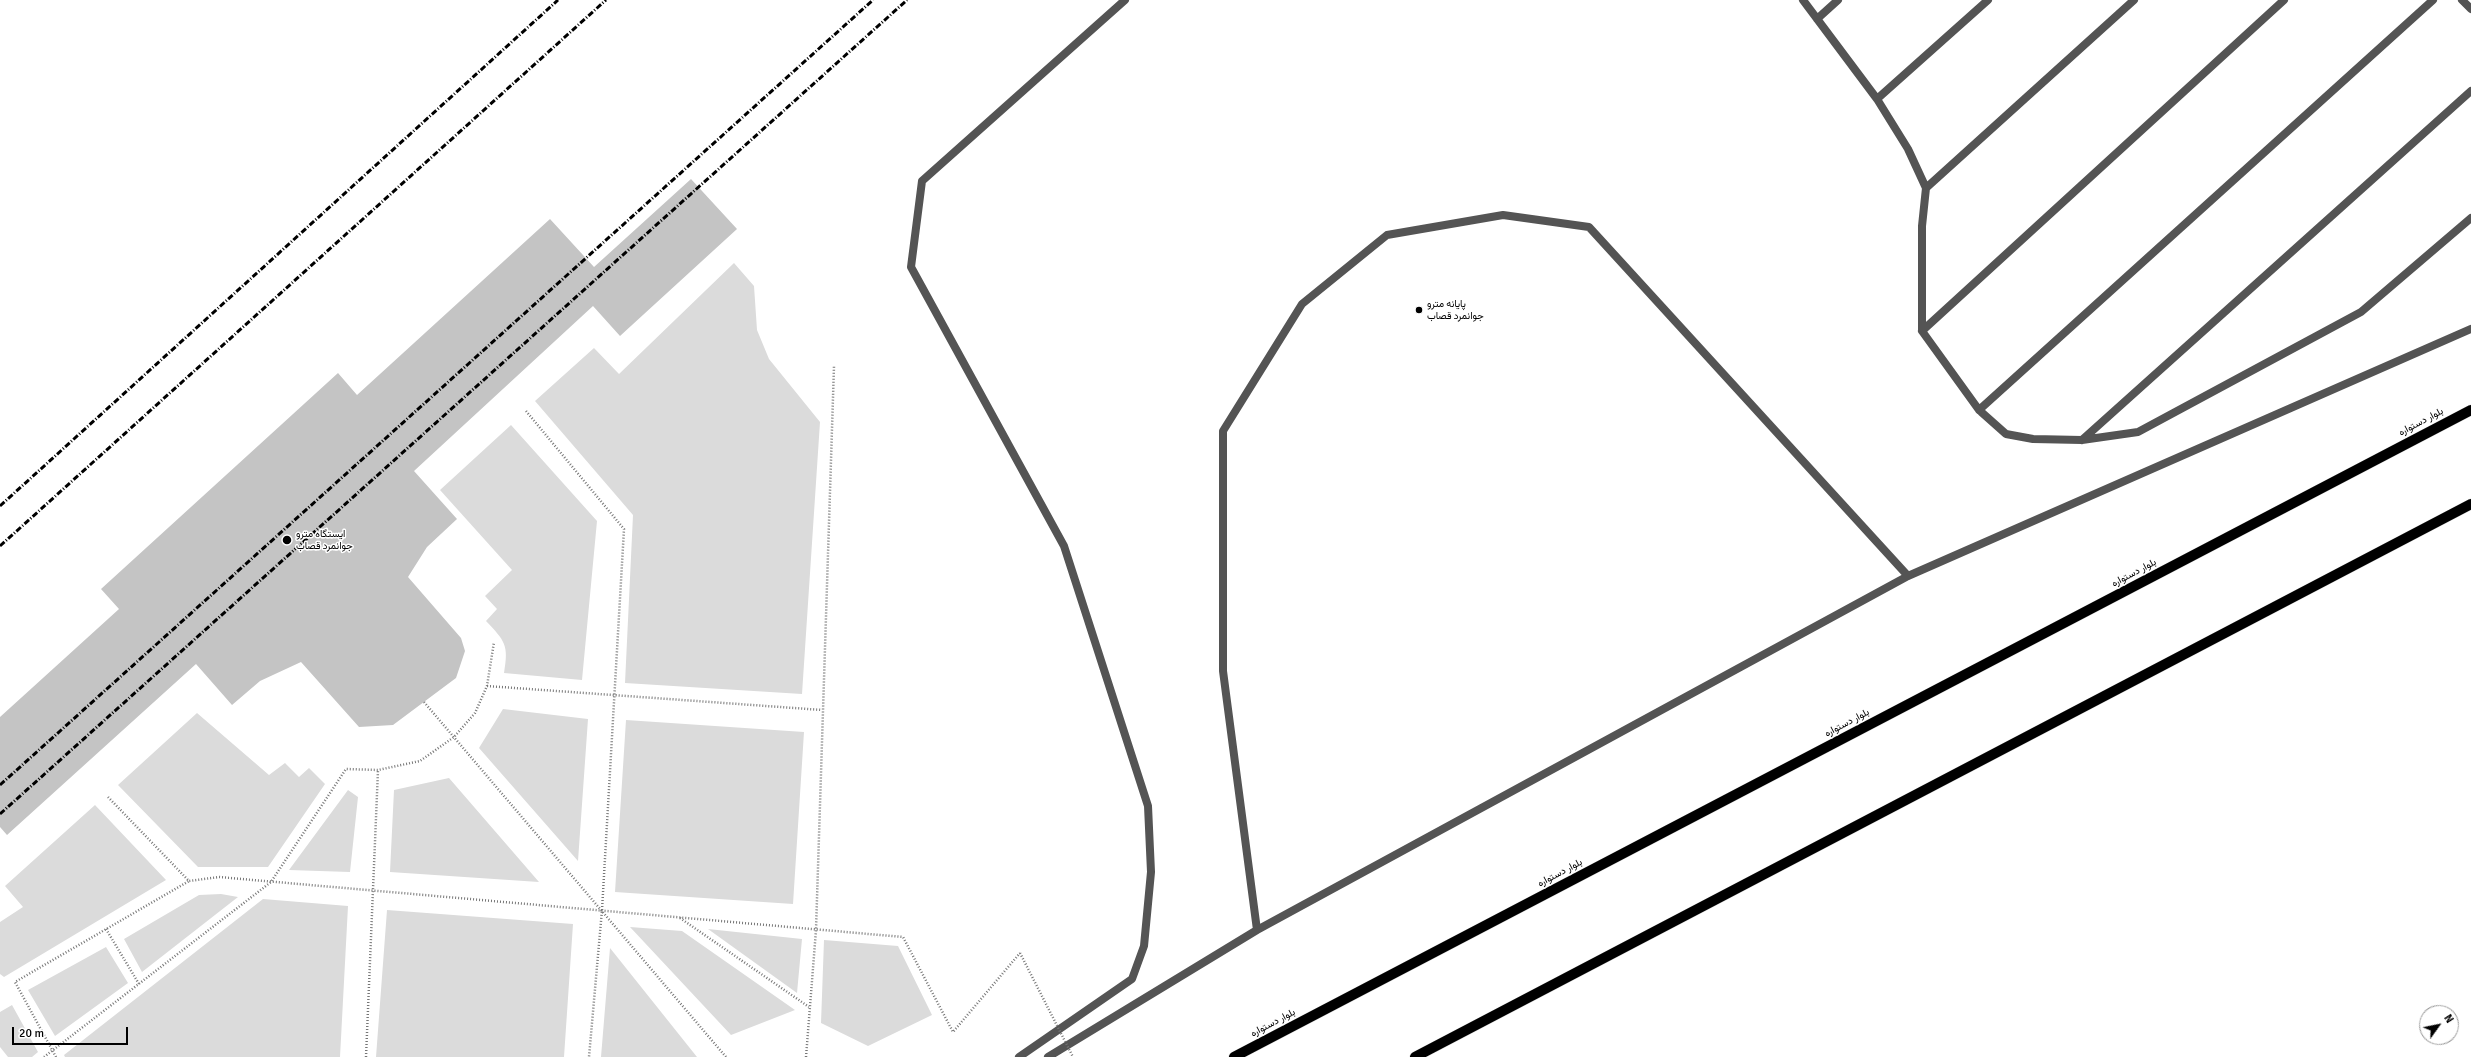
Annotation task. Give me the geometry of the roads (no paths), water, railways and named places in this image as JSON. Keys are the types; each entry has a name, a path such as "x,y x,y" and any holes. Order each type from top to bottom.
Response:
{"main road":[{"name":"بلوار دستواره","path":"1234,1057 2471,410"},
{"path":"1415,1057 2471,504"}],"lane":[{"path":"1019,1057 1132,979 1144,946 1150,880 1148,806 1064,546 911,267 922,181 1125,0"},
{"path":"1803,0 1877,99 1908,149 1926,188 1922,226 1922,331 1979,410 2006,434 2034,439 2082,440 2138,432 2361,312 2471,218"},
{"path":"1817,19 1838,0"},
{"path":"1877,99 1988,0"},
{"path":"1926,188 2134,0"},
{"path":"1922,331 2284,0"},
{"path":"1979,410 2433,0"},
{"path":"2462,0 2471,9"},
{"path":"2082,440 2471,91"},
{"path":"1257,930 1223,671 1223,430 1302,304 1387,235 1503,215 1589,227 1908,576"},
{"path":"1048,1057 1257,930 1908,576 2471,329"}],"railway":[{"path":"0,506 558,0"},
{"path":"0,546 606,0"},
{"path":"0,785 873,0"},
{"path":"0,814 907,0"}],"place":[{"name":"پایانه مترو جوانمرد قصاب","path":"1419,310"},
{"name":"ایستگاه مترو جوانمرد قصاب","path":"287,540"}]}
